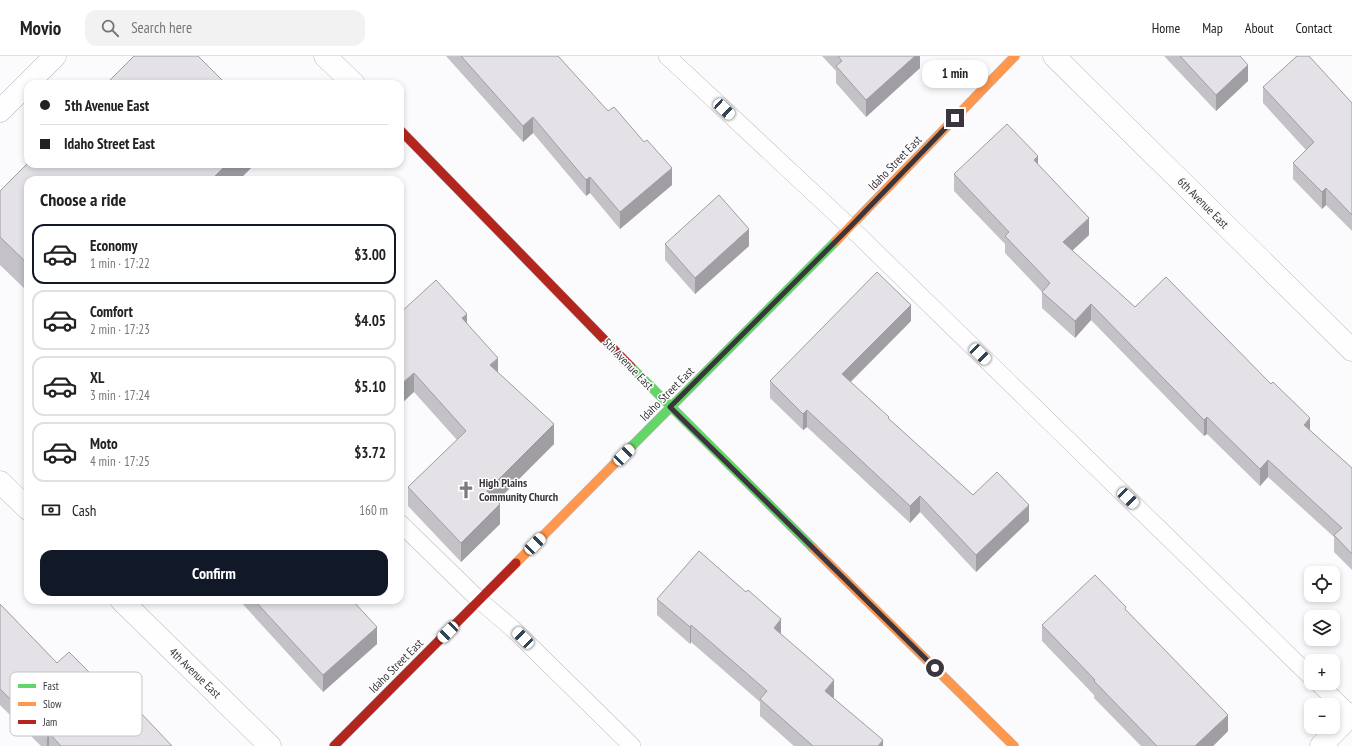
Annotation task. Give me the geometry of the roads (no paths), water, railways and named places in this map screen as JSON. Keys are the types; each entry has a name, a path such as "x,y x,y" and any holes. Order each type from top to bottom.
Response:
{"street":[{"path":"31,80 55,56"},
{"path":"325,56 350,80"},
{"name":"Idaho Street East","path":"334,746 850,227 1015,56"},
{"name":"6th Avenue East","path":"1054,56 1352,350"},
{"path":"0,111 24,87"},
{"name":"5th Avenue East","path":"404,134 670,407 1014,746"},
{"path":"0,482 24,505"},
{"name":"4th Avenue East","path":"125,604 270,746"},
{"path":"1321,746 1352,715"}],"lane":[{"path":"667,56 850,227 1304,669"},
{"path":"404,527 479,600 512,628 632,746"},
{"path":"1325,690 1352,715"}],"place":[{"name":"High Plains Community Church","path":"466,490"}]}
